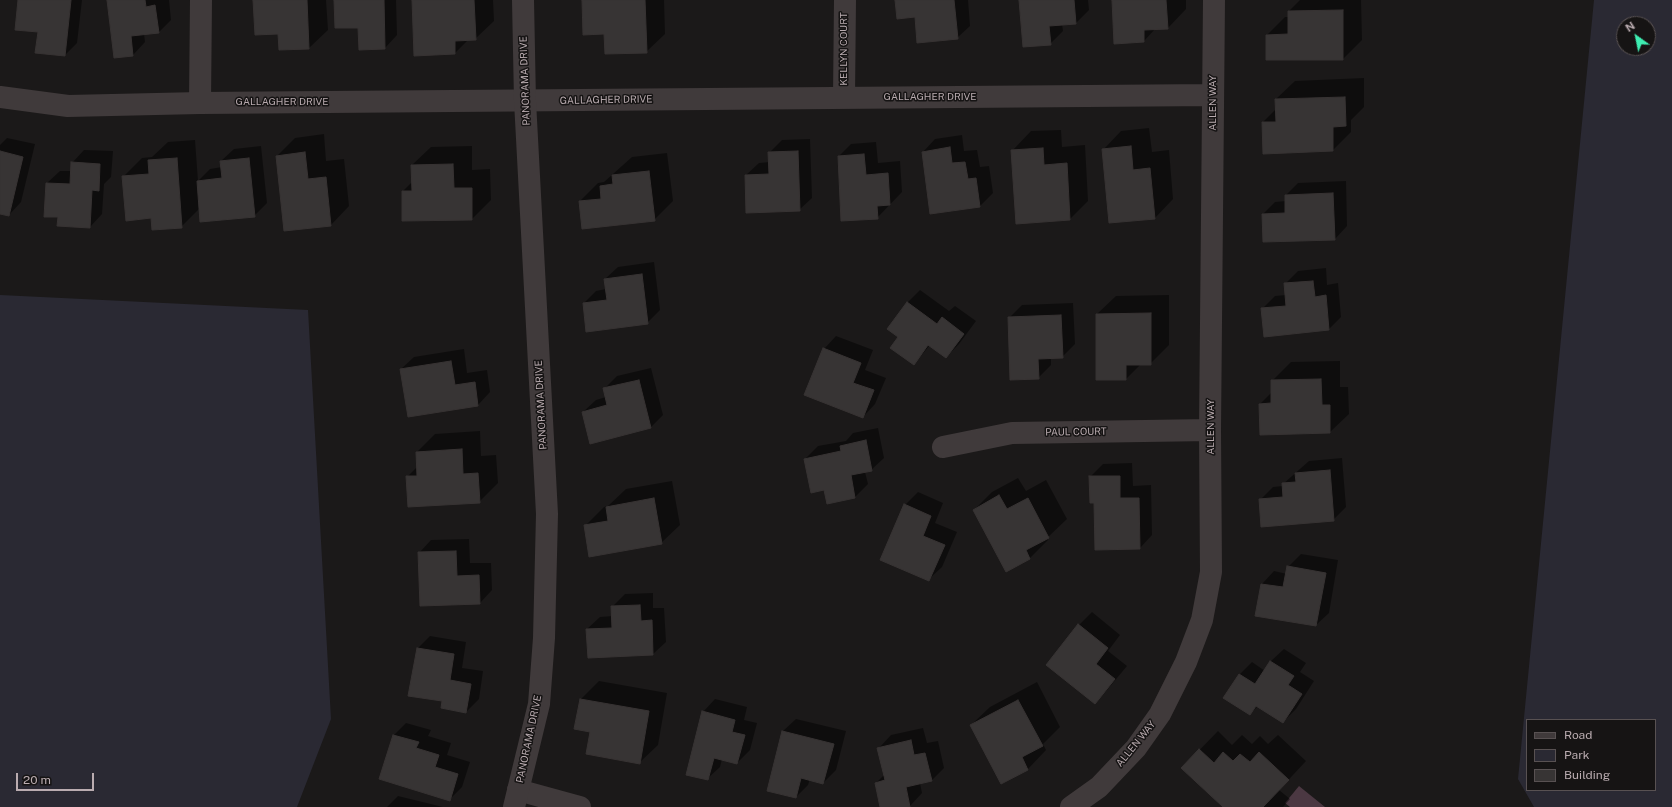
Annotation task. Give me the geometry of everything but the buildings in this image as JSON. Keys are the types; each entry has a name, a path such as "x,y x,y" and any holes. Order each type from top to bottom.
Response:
{"street":[{"path":"200,102 201,0"},
{"name":"PANORAMA DRIVE","path":"516,798 539,704 544,638 547,514 525,101 523,0"},
{"name":"KELLYN COURT","path":"844,0 844,97"},
{"name":"ALLEN WAY","path":"1071,807 1099,787 1136,748 1160,714 1186,662 1202,620 1211,572 1210,430 1214,0"},
{"name":"GALLAGHER DRIVE","path":"0,97 68,106 200,102 525,101 844,97 1213,95"},
{"name":"PAUL COURT","path":"943,446 1012,433 1210,430"},
{"path":"516,798 580,807"}],"green space":[{"path":"1594,0 1672,0 1672,807 1534,807 1518,779"},
{"path":"0,295 308,310 331,719 297,807 0,807"}],"shaded area":[{"path":"1299,786 1325,807 1290,807 1285,803"}]}
